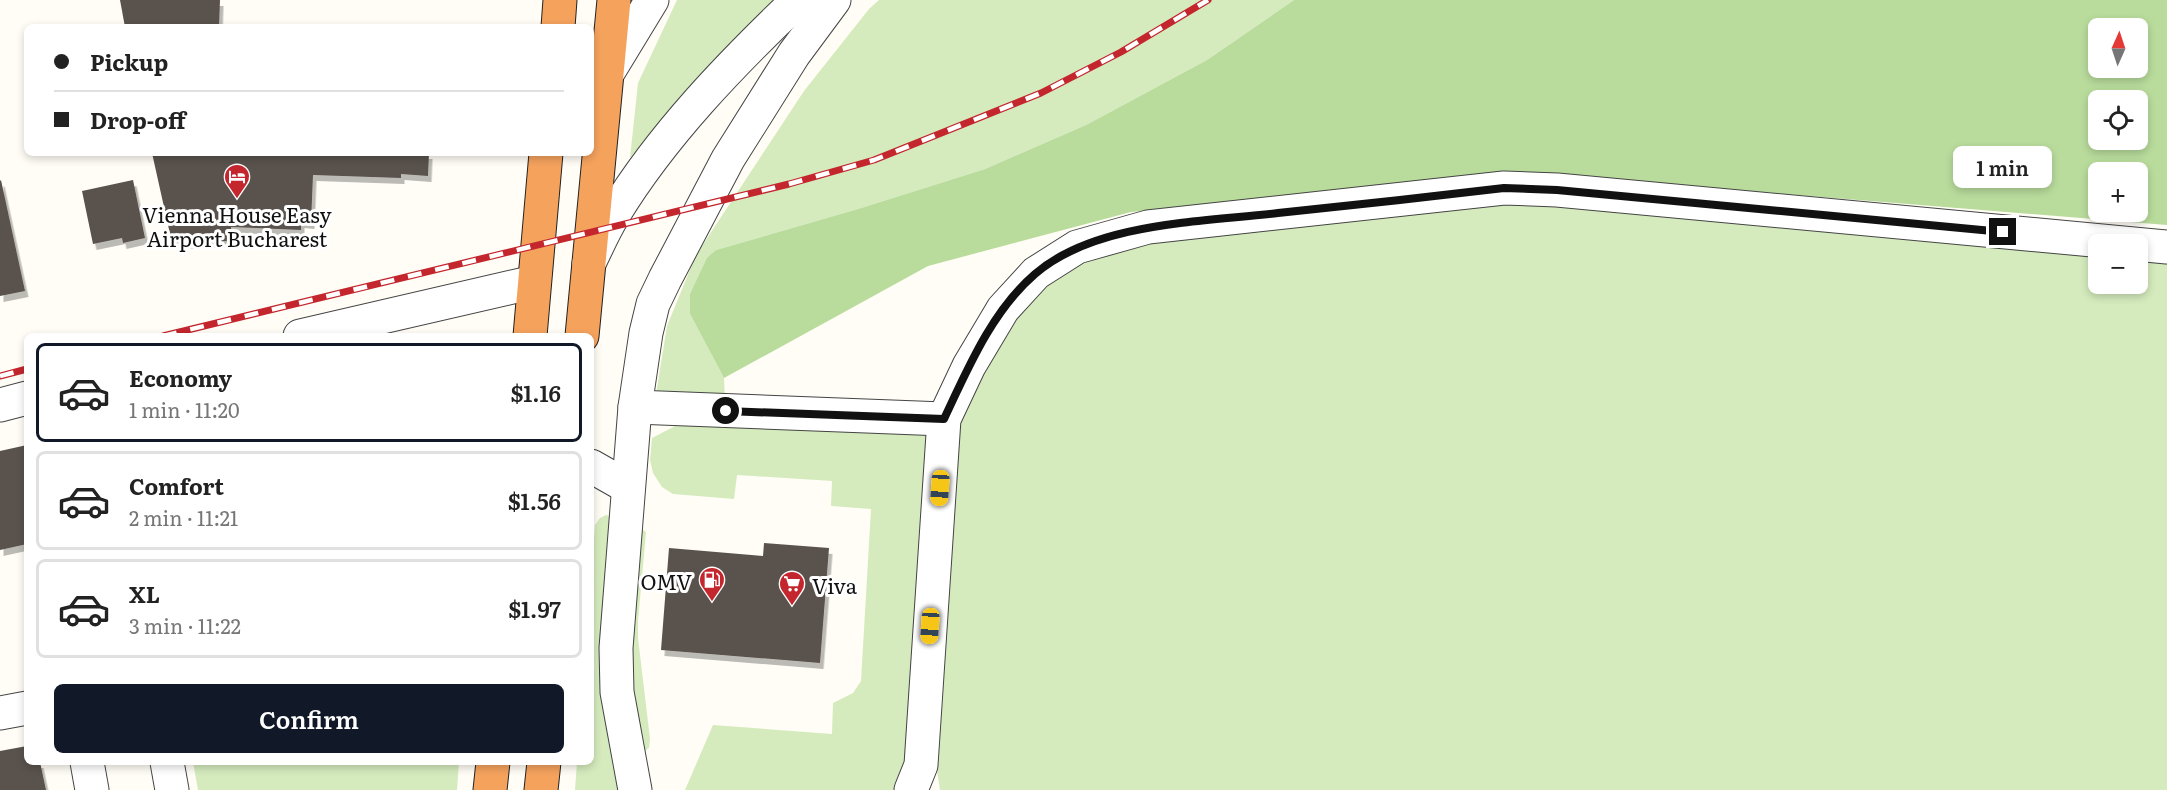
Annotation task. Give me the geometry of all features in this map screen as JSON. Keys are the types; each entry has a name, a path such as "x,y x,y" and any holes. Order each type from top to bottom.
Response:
{"highway":[{"path":"558,24 560,0"},
{"path":"582,333 614,0"},
{"path":"530,333 546,156"},
{"path":"490,790 493,765"},
{"path":"541,790 544,765"}],"street":[{"path":"607,74 652,0"},
{"path":"588,265 613,216 666,141 746,49 798,0"},
{"path":"635,790 617,692 616,673 635,407 646,333 654,304 665,279 728,159 795,54 834,0"},
{"path":"920,782 944,419 969,366 1003,309 1036,273 1077,247 1148,227 1504,188 1557,190 2167,247"},
{"path":"313,333 534,282"},
{"path":"0,405 24,399"},
{"path":"635,407 944,419"},
{"path":"594,468 628,487"},
{"path":"0,713 24,709"},
{"path":"88,765 92,790"},
{"path":"168,765 172,790"}],"green space":[{"path":"677,0 778,0 702,76 630,158 638,83"},
{"path":"879,0 1294,0 1207,60 1086,125 985,169 716,250 690,294 690,314 724,378 725,402 655,400 667,326 696,255 804,91 869,9"},
{"path":"1294,0 2167,0 2167,225 2130,222 2148,222 2148,162 2088,162 2088,219 1539,174 1131,212 928,266 724,378 690,314 690,294 707,258 716,250 985,169 1086,125 1207,60"},
{"path":"1502,200 2088,252 2088,294 2148,294 2148,257 2167,259 2167,790 940,790 935,758 952,454 968,394 996,334 1039,285 1099,248"},
{"path":"683,422 918,431 935,440 902,790 685,790 713,725 832,734 833,703 853,693 861,681 871,509 831,506 832,481 737,475 734,499 673,494 662,487 653,473 650,460 652,438"},
{"path":"606,515 614,517 625,790 575,790 577,765 594,765 594,539 595,525 600,518"},
{"path":"639,527 646,532 638,621 650,739 649,748 645,751 640,750 624,654"},
{"path":"194,765 459,765 457,790 198,790"}],"building":[{"path":"120,0 220,0 219,24 124,24"},
{"name":"Vienna House Easy Airport Bucharest","path":"153,156 429,156 428,176 401,174 401,178 313,175 311,223 301,222 301,230 231,227 231,241 172,243"},
{"path":"133,180 145,238 123,243 122,238 93,244 82,191"},
{"path":"0,181 25,291 0,296"},
{"path":"24,446 24,545 0,550 0,451"},
{"path":"764,543 829,548 820,663 661,650 669,548 763,556"},
{"path":"24,747 24,765 41,765 46,790 0,790 0,751"}],"railway":[{"path":"175,333 789,184 874,160 1041,93 1121,52 1208,0"},
{"path":"0,376 24,370"}],"place":[{"name":"Vienna House Easy Airport Bucharest","path":"237,200"},
{"name":"OMV","path":"712,603"},
{"name":"Viva","path":"792,607"}],"route":[{"path":"726,411 944,419 969,366 1003,309 1036,273 1077,247 1148,227 1504,188 1557,190 2003,232"}]}
